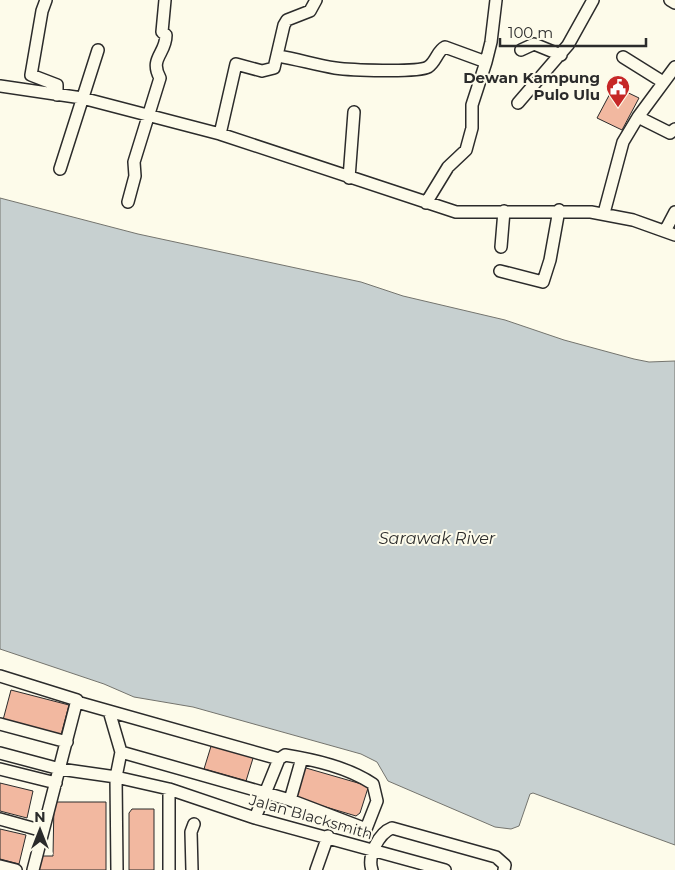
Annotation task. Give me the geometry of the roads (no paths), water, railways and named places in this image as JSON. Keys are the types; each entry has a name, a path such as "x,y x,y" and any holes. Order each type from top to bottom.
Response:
{"street":[{"path":"36,0 42,11"},
{"path":"46,0 42,11 31,75 57,86 57,96"},
{"path":"128,202 135,176 134,162 160,78 156,70 156,61 166,40 166,35 162,32 161,27 165,0"},
{"path":"220,134 236,64 269,71 274,68 284,25 287,20 310,11 316,0"},
{"path":"426,203 448,167 466,150 472,128 472,105 491,42 496,0"},
{"path":"518,103 561,55 574,36 593,0"},
{"path":"670,0 675,3"},
{"path":"521,50 534,44 561,55"},
{"path":"278,56 336,68 420,70 433,62 441,49 445,47 486,62"},
{"path":"60,169 98,50"},
{"path":"623,57 663,82"},
{"path":"604,213 620,152 638,117 675,67"},
{"path":"0,86 57,96 82,98 220,134 456,212 559,210 604,213 670,233 675,212"},
{"path":"350,178 354,112"},
{"path":"638,117 670,133 675,129"},
{"path":"500,271 543,282 550,260 559,210"},
{"path":"501,247 504,211"},
{"path":"0,676 74,698 77,702 109,712 279,759"},
{"path":"33,870 77,702"},
{"path":"109,712 121,752 116,777 117,870"},
{"path":"0,724 67,742"},
{"path":"121,752 266,793 290,800 366,829 377,801 373,784 363,778 315,760 285,755 279,759 266,793 255,818"},
{"name":"Jalan Blacksmith","path":"0,753 60,768 116,777 169,789 255,818 328,836 371,863 445,870"},
{"path":"290,800 302,758"},
{"path":"0,768 56,783"},
{"path":"169,789 169,870"},
{"path":"0,819 43,830"},
{"path":"192,870 191,832 194,824"},
{"path":"371,863 384,831 392,828 496,857 505,865 504,870"},
{"path":"316,870 328,836"},
{"path":"0,866 16,870"}],"water":[{"name":"Sarawak River","path":"0,198 138,234 361,282 403,296 505,320 564,340 634,359 649,362 675,361 675,845 533,793 530,794 519,826 511,829 495,827 388,781 377,762 361,754 193,707 134,697 104,684 0,649"}],"place":[{"name":"Dewan Kampung Pulo Ulu","path":"618,108"}]}
